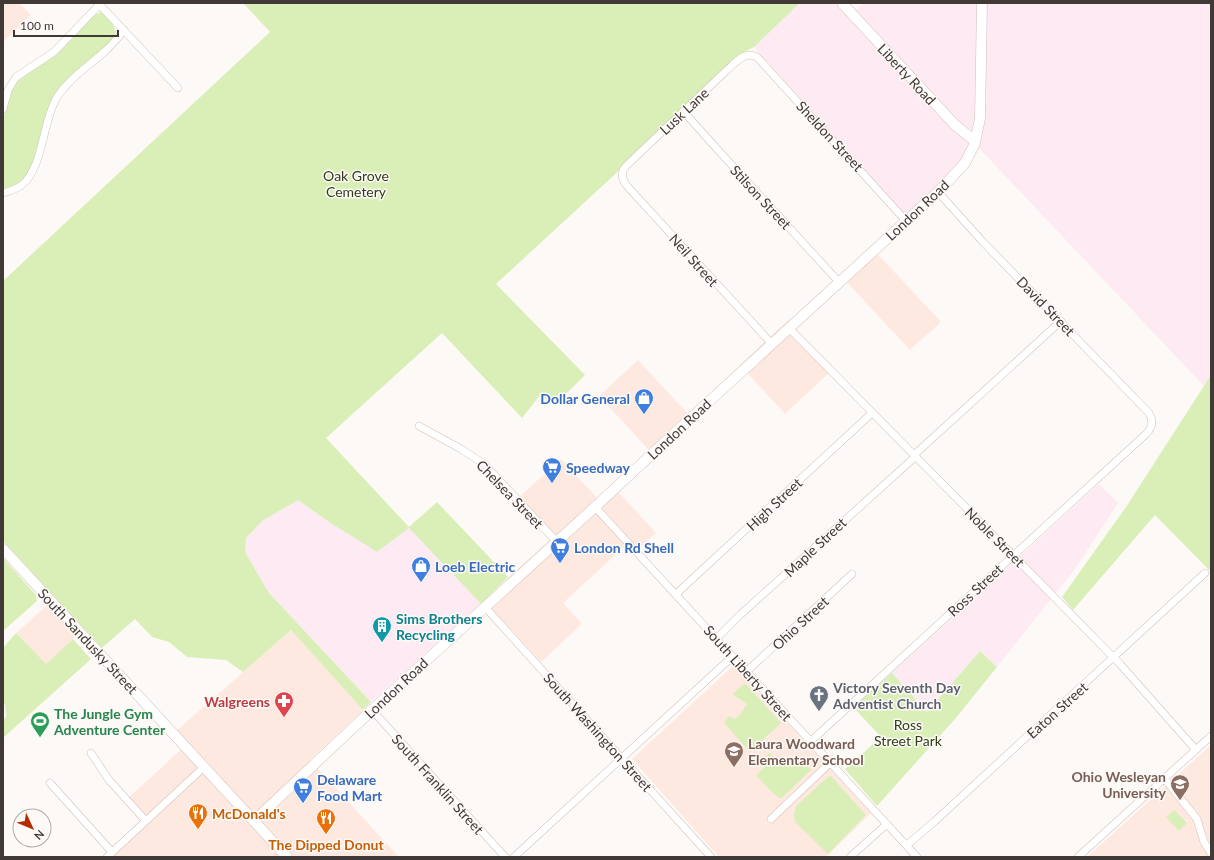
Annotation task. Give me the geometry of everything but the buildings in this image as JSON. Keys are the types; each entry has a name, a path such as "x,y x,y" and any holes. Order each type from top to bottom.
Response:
{"street":[{"name":"Liberty Road","path":"842,3 955,125 975,141"},
{"name":"London Road","path":"254,821 372,710 953,177 965,163 975,141 980,118 982,3"},
{"path":"3,110 8,90 16,77 54,52 99,4 178,88"},
{"path":"3,193 22,186 30,176 35,167 51,111 58,96 72,80 110,47 124,30"},
{"name":"Lusk Lane","path":"622,174 626,166 683,111 743,56 751,55"},
{"name":"Sheldon Street","path":"751,55 759,59 906,221"},
{"name":"Stilson Street","path":"683,111 839,282"},
{"name":"Neil Street","path":"622,174 624,182 627,186 772,344"},
{"name":"David Street","path":"938,192 983,242 1149,413 1152,421"},
{"name":"Maple Street","path":"716,638 1061,321"},
{"name":"Noble Street","path":"789,328 1113,658 1196,750"},
{"name":"High Street","path":"676,594 872,413"},
{"name":"Ross Street","path":"811,741 1146,434 1151,428 1152,421"},
{"name":"Chelsea Street","path":"419,426 462,449 484,464 556,542"},
{"name":"South Liberty Street","path":"595,507 918,857"},
{"name":"South Sandusky Street","path":"3,549 287,857"},
{"name":"Eaton Street","path":"907,845 1205,573"},
{"name":"Ohio Street","path":"747,671 852,574"},
{"name":"South Washington Street","path":"485,607 711,857"},
{"path":"514,857 733,656"},
{"name":"South Franklin Street","path":"372,710 505,857"},
{"path":"1078,857 1211,736"},
{"path":"91,753 108,780 146,821"},
{"path":"771,819 830,762"},
{"path":"50,783 109,855 204,767"},
{"path":"1164,778 1198,819 1204,842 1211,853"},
{"path":"850,857 888,824"}],"shaded area":[{"path":"3,3 19,3 31,15 3,42"},
{"path":"800,3 837,3 850,16 864,3 1211,3 1211,375 1204,386 979,148 906,216 754,47"},
{"path":"871,247 941,322 910,350 840,275"},
{"path":"788,320 833,369 785,414 740,365"},
{"path":"638,360 688,414 650,451 599,396"},
{"path":"561,459 597,498 612,485 656,533 633,554 625,546 563,603 582,624 541,662 484,600 553,537 518,498"},
{"path":"1099,484 1118,503 1077,566 997,667 980,651 927,712 892,673"},
{"path":"298,500 329,522 377,552 409,528 481,604 371,702 269,593 245,552 246,538 262,521"},
{"path":"55,598 84,628 46,665 16,633"},
{"path":"291,630 363,710 310,760 399,857 110,857 144,825 124,802 187,744 175,732"},
{"name":"Laura Woodward Elementary School","path":"734,665 871,813 826,857 719,857 632,759"},
{"name":"Ohio Wesleyan University","path":"1211,745 1211,857 1087,857"}],"green space":[{"name":"Oak Grove Cemetery","path":"243,3 800,3 754,47 740,54 611,178 496,284 585,375 554,406 541,394 522,418 442,333 326,438 409,527 437,502 508,577 481,604 409,528 377,552 329,522 298,500 262,521 246,538 245,552 269,593 371,702 363,710 291,630 243,672 226,660 187,657 169,642 152,637 135,619 102,648 3,541 3,281 270,32"},
{"path":"101,12 111,21 116,32 109,45 53,101 27,177 13,187 3,190 3,121 13,85 68,42 92,16"},
{"path":"1211,375 1211,572 1155,515 1073,610 1062,597 1126,507"},
{"path":"3,558 36,595 37,601 3,631"},
{"path":"16,633 46,664 73,639 91,659 3,738 3,720 6,717 5,704 3,702 3,648"},
{"name":"Ross Street Park","path":"980,651 997,667 955,719 877,806 845,769 881,737 853,707 892,673 927,712"},
{"path":"745,683 781,723 750,752 724,723 729,716 734,719 739,716 747,704 732,694"},
{"path":"770,753 781,765 787,760 791,764 799,756 811,770 782,798 779,798 772,792 756,775 769,763 764,758"},
{"path":"831,776 866,815 828,854 795,822 794,814 796,806"},
{"path":"1174,810 1187,823 1179,831 1166,817"}],"place":[{"name":"Dollar General","path":"644,415"},
{"name":"Speedway","path":"552,484"},
{"name":"London Rd Shell","path":"560,564"},
{"name":"Loeb Electric","path":"421,583"},
{"name":"Sims Brothers Recycling","path":"382,643"},
{"name":"Victory Seventh Day Adventist Church","path":"819,712"},
{"name":"Walgreens","path":"284,718"},
{"name":"The Jungle Gym Adventure Center","path":"40,738"},
{"name":"Laura Woodward Elementary School","path":"734,768"},
{"name":"Ohio Wesleyan University","path":"1180,801"},
{"name":"Delaware Food Mart","path":"303,804"},
{"name":"McDonald's","path":"198,830"},
{"name":"The Dipped Donut","path":"326,835"}]}
